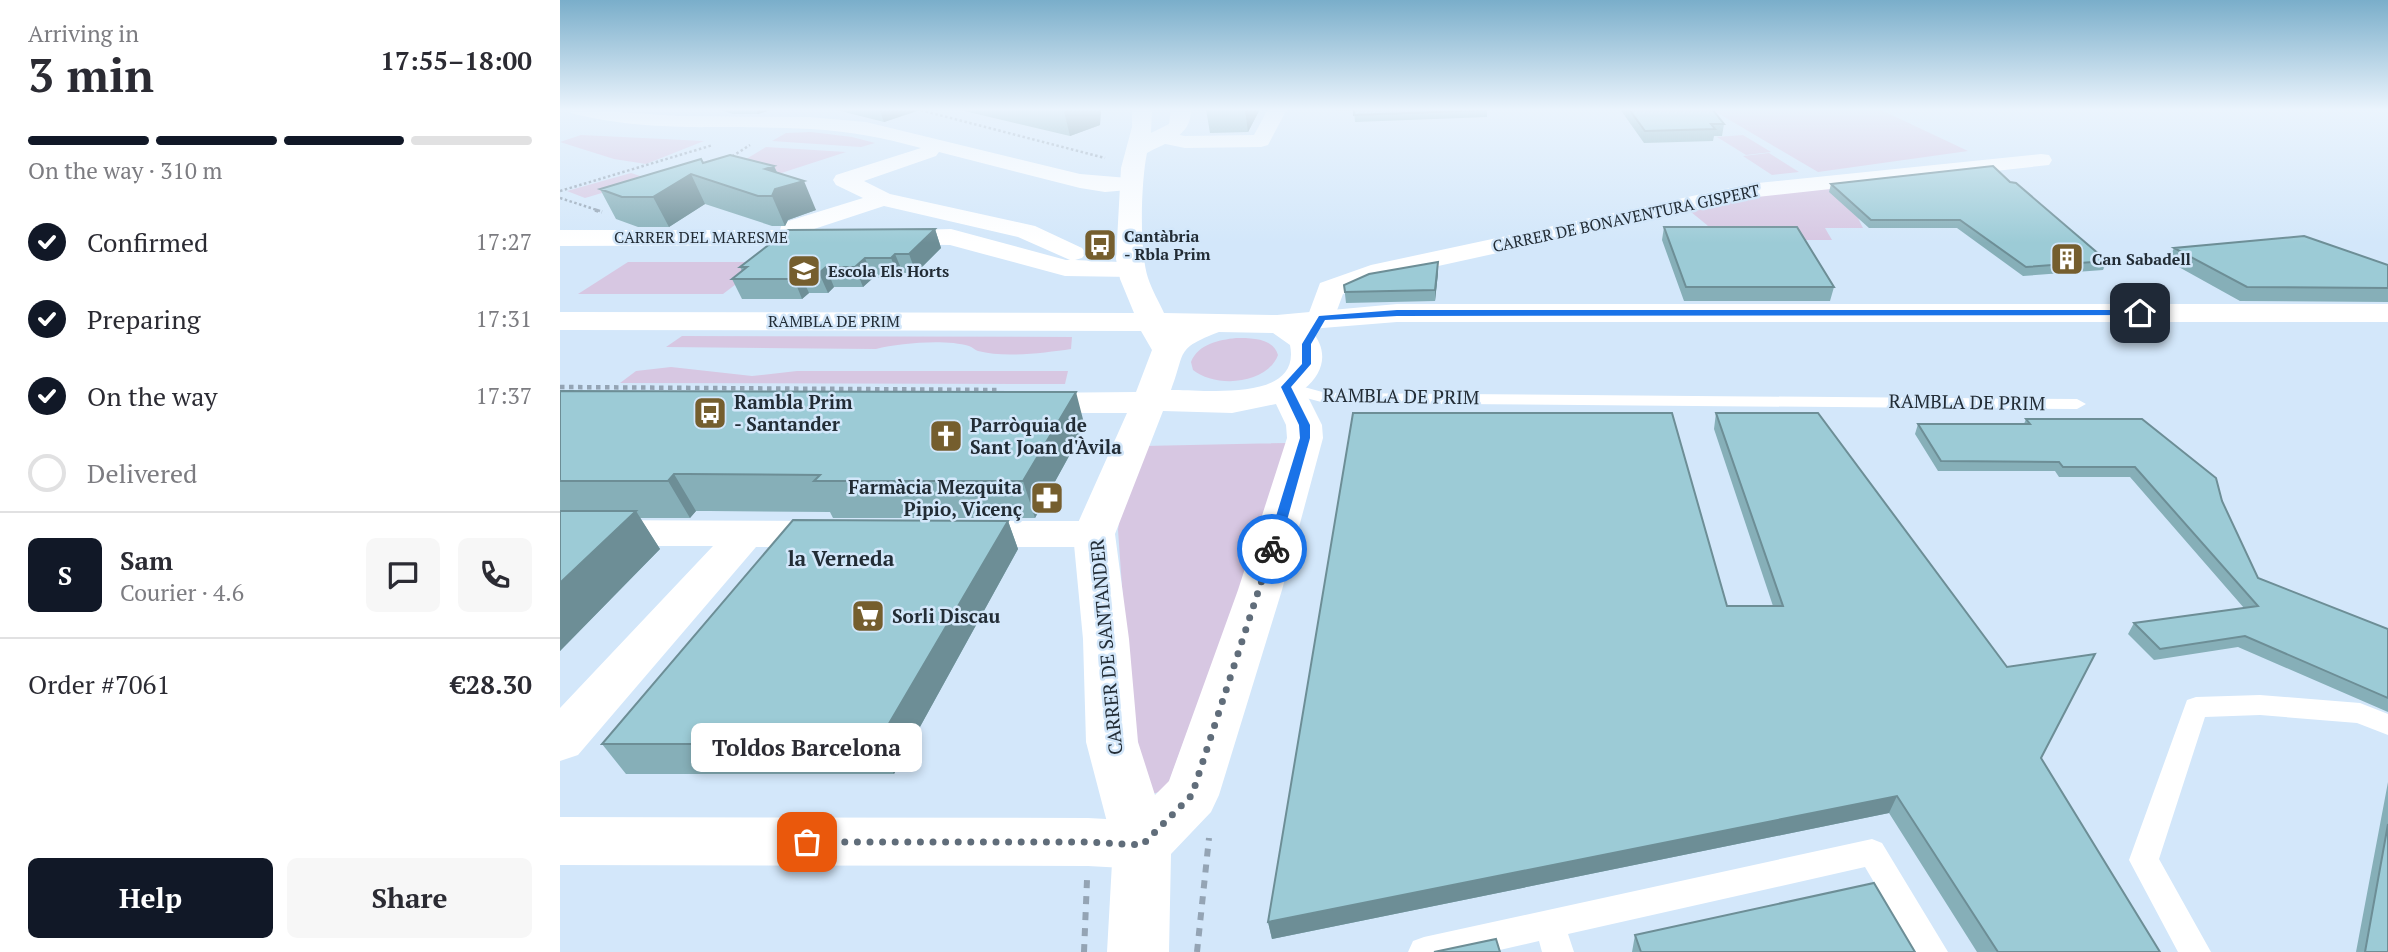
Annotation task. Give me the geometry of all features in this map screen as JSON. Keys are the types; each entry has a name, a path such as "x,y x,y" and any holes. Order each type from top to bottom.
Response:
{"main road":[{"path":"1134,153 1132,269 1163,370"},
{"path":"1163,370 1185,334 1210,325 1277,324 1292,331 1314,331 1397,313 2388,313"},
{"name":"RAMBLA DE PRIM","path":"560,321 1080,320 1163,370 1208,403 1247,401 1286,387"},
{"path":"1142,845 1192,795 1260,590 1305,438 1304,425 1286,387 1307,364 1314,331"},
{"name":"RAMBLA DE PRIM","path":"1000,396 1163,370"},
{"name":"CARRER DE SANTANDER","path":"1138,952 1142,845 1112,742 1106,639 1094,534 1163,370"}],"street":[{"path":"925,153 844,180 883,199 1026,231 1088,260 1091,264"},
{"path":"970,153 1096,184 1132,184"},
{"name":"CARRER DE BONAVENTURA GISPERT","path":"1314,331 1330,289 1371,273 1748,191 2041,160"},
{"path":"783,229 803,226 883,199"},
{"name":"CARRER DEL MARESME","path":"560,238 951,237 1054,267 1132,269"},
{"path":"560,534 868,534"},
{"path":"922,534 1094,534"},
{"path":"560,741 738,544"},
{"path":"560,841 1062,842 1142,845"}],"lane":[{"name":"RAMBLA DE PRIM","path":"1286,387 1325,398 2077,404"},
{"path":"2194,952 2144,860 2196,708 2260,705 2360,713 2388,725"},
{"path":"1424,952 1553,938 1872,852 1933,952"}],"path":[{"path":"560,191 685,153"},
{"path":"720,163 736,153"},
{"path":"1088,153 1110,159"},
{"path":"560,198 606,214 597,222"},
{"path":"560,387 1000,396"},
{"path":"1197,952 1210,832"}],"shaded area":[{"path":"596,153 673,153 646,164"},
{"path":"755,153 842,153 766,178 723,173"},
{"path":"1770,153 1799,172 1772,175 1743,156"},
{"path":"1786,153 1951,153 1818,172"},
{"path":"631,173 649,179 585,198 567,191"},
{"path":"1838,185 1848,208 1863,228 1825,228 1832,240 1719,240 1707,225 1691,212 1712,207 1706,203"},
{"path":"628,262 765,262 723,294 578,294"},
{"path":"682,336 1072,337 1071,349 1012,354 988,353 969,346 935,342 876,349 666,347"},
{"path":"1236,338 1267,342 1278,355 1263,373 1252,378 1227,381 1203,376 1193,370 1191,362 1204,347"},
{"path":"671,367 752,376 797,371 1068,371 1065,384 620,383 636,371"},
{"path":"1287,443 1271,503 1166,790 1152,794 1136,784 1118,530 1123,493 1144,446"}],"building":[{"path":"730,155 774,166 765,169 804,181 775,189 772,196 758,196 691,174 653,197 622,197 600,189 701,159 703,163"},
{"path":"1993,166 2107,261 2026,267 1960,220 1871,220 1831,184"},
{"path":"1664,227 1797,227 1834,287 1686,287"},
{"path":"935,229 909,254 895,254 891,258 865,258 855,267 826,267 819,273 800,273 794,279 732,279 747,267 740,267 788,230"},
{"path":"2304,236 2388,265 2388,288 2247,287 2174,248"},
{"path":"1438,262 1435,290 1345,292 1344,285 1369,274"},
{"path":"560,391 1076,392 1023,481 814,481 820,475 674,474 668,481 560,481"},
{"path":"1353,413 1672,413 1727,606 1783,606 1716,413 1818,413 2007,667 2095,654 2041,758 2160,952 1998,952 1897,796 1268,922"},
{"path":"2026,419 2142,419 2216,478 2222,501 2258,578 2388,629 2388,698 2245,636 2160,649 2134,623 2258,606 2135,467 2063,467 2059,462 1941,461 1918,424 2030,424"},
{"path":"560,511 636,511 560,583"},
{"path":"793,520 1008,521 877,744 602,744"},
{"path":"2388,824 2388,952 2365,952"},
{"path":"1874,883 1915,952 1641,952 1635,935"},
{"path":"1496,939 1500,952 1434,952"}],"way so far":[{"path":"807,842 1088,842 1142,845 1192,795 1272,549"}],"place":[{"name":"Cantàbria - Rbla Prim","path":"1100,245"},
{"name":"Can Sabadell","path":"2067,259"},
{"name":"Escola Els Horts","path":"804,271"},
{"name":"Rambla Prim - Santander","path":"710,413"},
{"name":"Parròquia de Sant Joan d'Àvila","path":"946,436"},
{"name":"Farmàcia Mezquita Pipio, Vicenç","path":"1047,498"},
{"name":"Sorli Discau","path":"868,616"},
{"name":"Toldos Barcelona","path":"807,842"}],"district":[{"name":"la Verneda","path":"841,559"}],"route":[{"path":"1272,549 1305,438 1304,425 1286,387 1307,364 1306,344 1322,318 1397,313 2140,313"}]}
